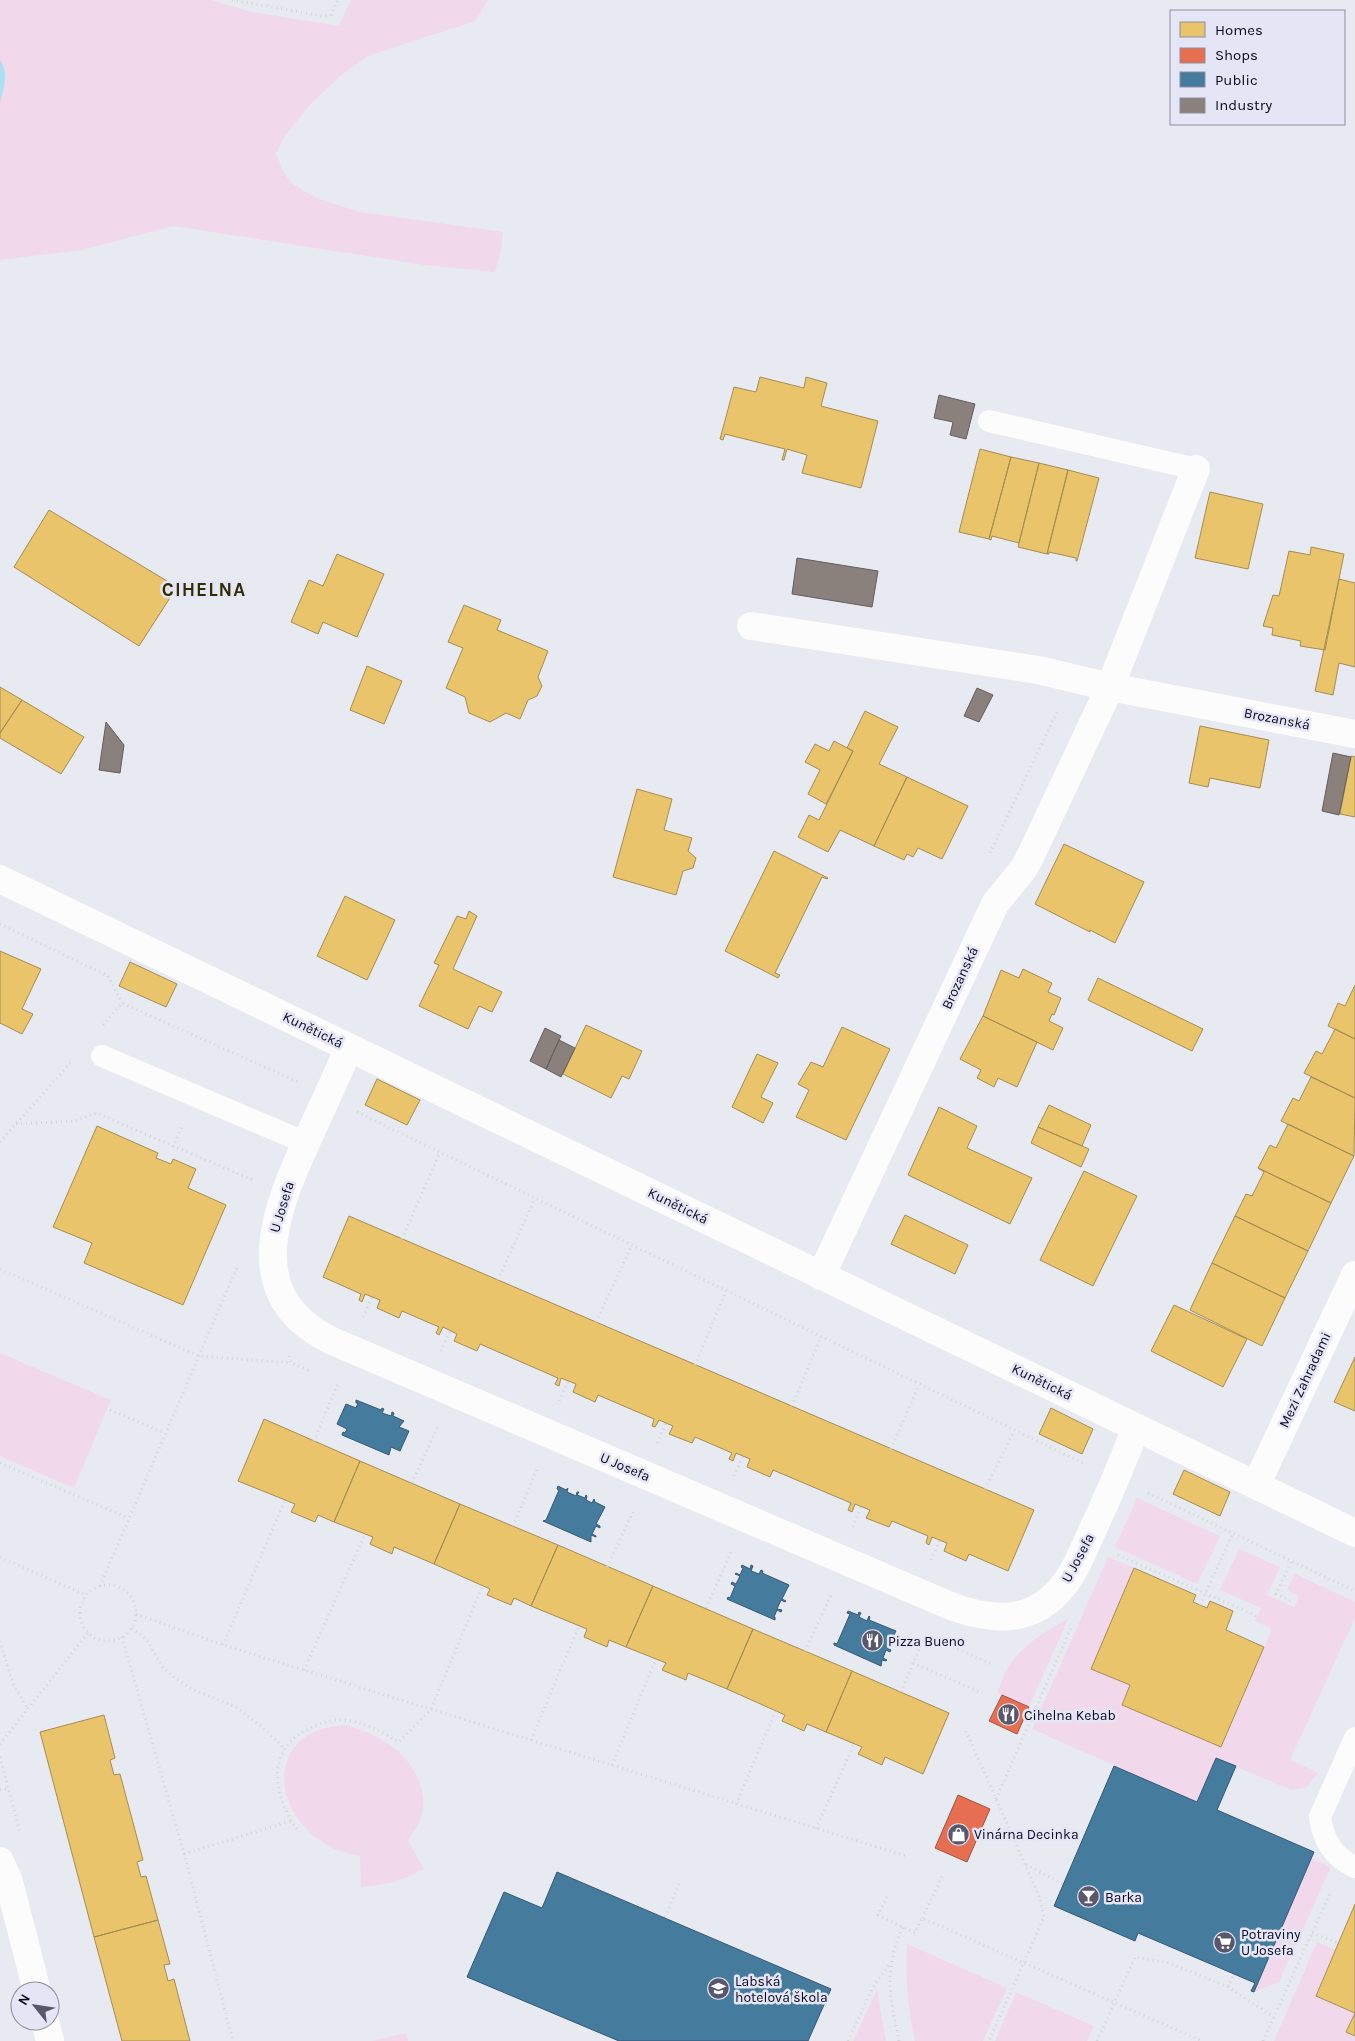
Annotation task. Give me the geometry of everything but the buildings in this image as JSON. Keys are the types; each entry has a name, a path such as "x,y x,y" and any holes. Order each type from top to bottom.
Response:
{"street":[{"name":"Brozanská","path":"821,1276 995,904 1024,868 1031,855 1110,687 1196,469"},
{"name":"Brozanská","path":"751,626 1038,670 1110,687 1355,734"},
{"name":"Kunětická","path":"0,879 1355,1533"},
{"name":"U Josefa","path":"349,1048 306,1143 277,1216 272,1240 272,1261 283,1300 302,1323 330,1340 946,1604 985,1617 1015,1617 1029,1612 1047,1601 1063,1587 1074,1570 1116,1479 1136,1427"},
{"name":"Mezi Zahradami","path":"1256,1485 1355,1276"},
{"path":"0,1861 9,1882 34,1981"}],"lane":[{"path":"989,421 1196,469"},
{"path":"97,1047 306,1143"},
{"path":"1350,1864 1327,1842 1322,1830 1320,1817 1355,1738"}],"path":[{"path":"232,0 323,16 331,15 338,0"},
{"path":"0,924 108,976 122,1003 313,1089 326,1098"},
{"path":"0,1142 16,1124 97,1047 122,1003"},
{"path":"351,1120 355,1111 1014,1431 1355,1591"},
{"path":"16,1124 75,1122 96,1113 261,1184"},
{"path":"402,1239 440,1152"},
{"path":"498,1280 535,1198"},
{"path":"596,1322 632,1245"},
{"path":"100,1586 117,1587 125,1591 131,1598 136,1614 132,1628 122,1637 108,1642 94,1638 88,1633 80,1618 80,1610 86,1595 100,1586 239,1261"},
{"path":"0,1269 198,1356 291,1363"},
{"path":"695,1365 726,1291"},
{"path":"356,1316 362,1319"},
{"path":"792,1406 821,1337"},
{"path":"314,1441 338,1383"},
{"path":"891,1449 919,1385"},
{"path":"110,1410 165,1433"},
{"path":"412,1483 438,1426"},
{"path":"986,1489 1014,1431"},
{"path":"0,1463 128,1518"},
{"path":"513,1526 537,1469"},
{"path":"223,1645 285,1500"},
{"path":"607,1567 634,1510"},
{"path":"1200,1606 1233,1533"},
{"path":"304,1670 365,1534"},
{"path":"706,1608 731,1552"},
{"path":"1115,1553 1257,1616"},
{"path":"0,1557 86,1595"},
{"path":"1290,1601 1276,1594 1292,1560"},
{"path":"297,1829 291,1821 280,1797 278,1784 277,1769 285,1749 297,1735 323,1722 337,1720 364,1724 399,1742 431,1709 483,1585"},
{"path":"805,1651 830,1595"},
{"path":"136,1614 223,1645 906,1856"},
{"path":"996,1799 1074,1622"},
{"path":"532,1740 579,1626"},
{"path":"132,1628 146,1639 163,1668 176,1679 194,1690 236,1707 261,1726 285,1749"},
{"path":"0,1744 88,1633"},
{"path":"901,1692 925,1635 994,1665"},
{"path":"122,1637 184,1854 233,2041"},
{"path":"0,1641 13,1684 28,1709"},
{"path":"612,1765 656,1659"},
{"path":"913,1663 982,1693"},
{"path":"736,1804 776,1710"},
{"path":"966,1731 1026,1865 1039,1896 1044,1917 989,2041"},
{"path":"816,1829 854,1744"},
{"path":"0,1790 8,1789"},
{"path":"184,1854 291,1821"},
{"path":"1263,2041 1312,1932 1350,1864"},
{"path":"1026,1865 1064,1884"},
{"path":"887,1897 878,1915 915,1933 944,1873"},
{"path":"665,1917 680,1882"},
{"path":"922,1918 1191,2039 1202,2041"},
{"path":"848,2041 873,1987 890,1962 903,1927"},
{"path":"1312,1932 1338,1943"},
{"path":"1097,2041 1135,1957 1170,1963 1228,1987 1274,2017"},
{"path":"890,1962 890,1987 899,2041"},
{"path":"1228,1987 1234,1974"}],"shaded area":[{"path":"0,0 211,0 252,12 339,26 351,0 488,0 475,21 368,56 339,77 308,107 284,137 276,153 282,169 291,183 316,198 360,212 503,232 501,250 495,272 425,265 173,226 82,250 0,260"},
{"path":"0,1353 111,1400 74,1488 0,1456"},
{"path":"1137,1498 1220,1536 1197,1584 1115,1547"},
{"path":"1239,1549 1280,1567 1267,1595 1294,1607 1299,1596 1287,1590 1295,1574 1355,1602 1355,1618 1290,1760 1318,1773 1306,1788 1291,1790 1216,1758 1197,1802 1032,1729 1108,1557 1134,1568 1092,1669 1130,1685 1122,1705 1222,1747 1272,1629 1255,1621 1261,1608 1220,1590"},
{"path":"1068,1619 1029,1707 998,1693 1002,1680 1015,1657 1045,1632"},
{"path":"347,1725 371,1734 392,1747 401,1754 416,1774 423,1795 423,1810 417,1826 408,1841 424,1869 408,1877 386,1884 361,1887 360,1856 335,1849 321,1841 303,1825 291,1807 285,1788 285,1770 291,1753 303,1739 322,1729"},
{"path":"1312,1858 1331,1867 1279,1982 1254,1992"},
{"path":"1317,1942 1335,1950 1316,1996 1355,2013 1346,2032 1355,2036 1355,2041 1274,2041"},
{"path":"907,1944 1007,1988 983,2041 915,2041 906,1969"},
{"path":"877,1990 886,2041 853,2041"},
{"path":"1016,1992 1094,2026 1087,2041 995,2041"},
{"path":"406,2033 408,2041 373,2041"}],"water":[{"path":"0,60 5,75 0,102"}],"place":[{"name":"Pizza Bueno","path":"872,1641"},
{"name":"Cihelna Kebab","path":"1008,1715"},
{"name":"Vinárna Decinka","path":"958,1834"},
{"name":"Barka","path":"1089,1897"},
{"name":"Potraviny U Josefa","path":"1225,1942"},
{"name":"Labská hotelová škola","path":"719,1989"}],"district":[{"name":"CIHELNA","path":"204,590"}]}
